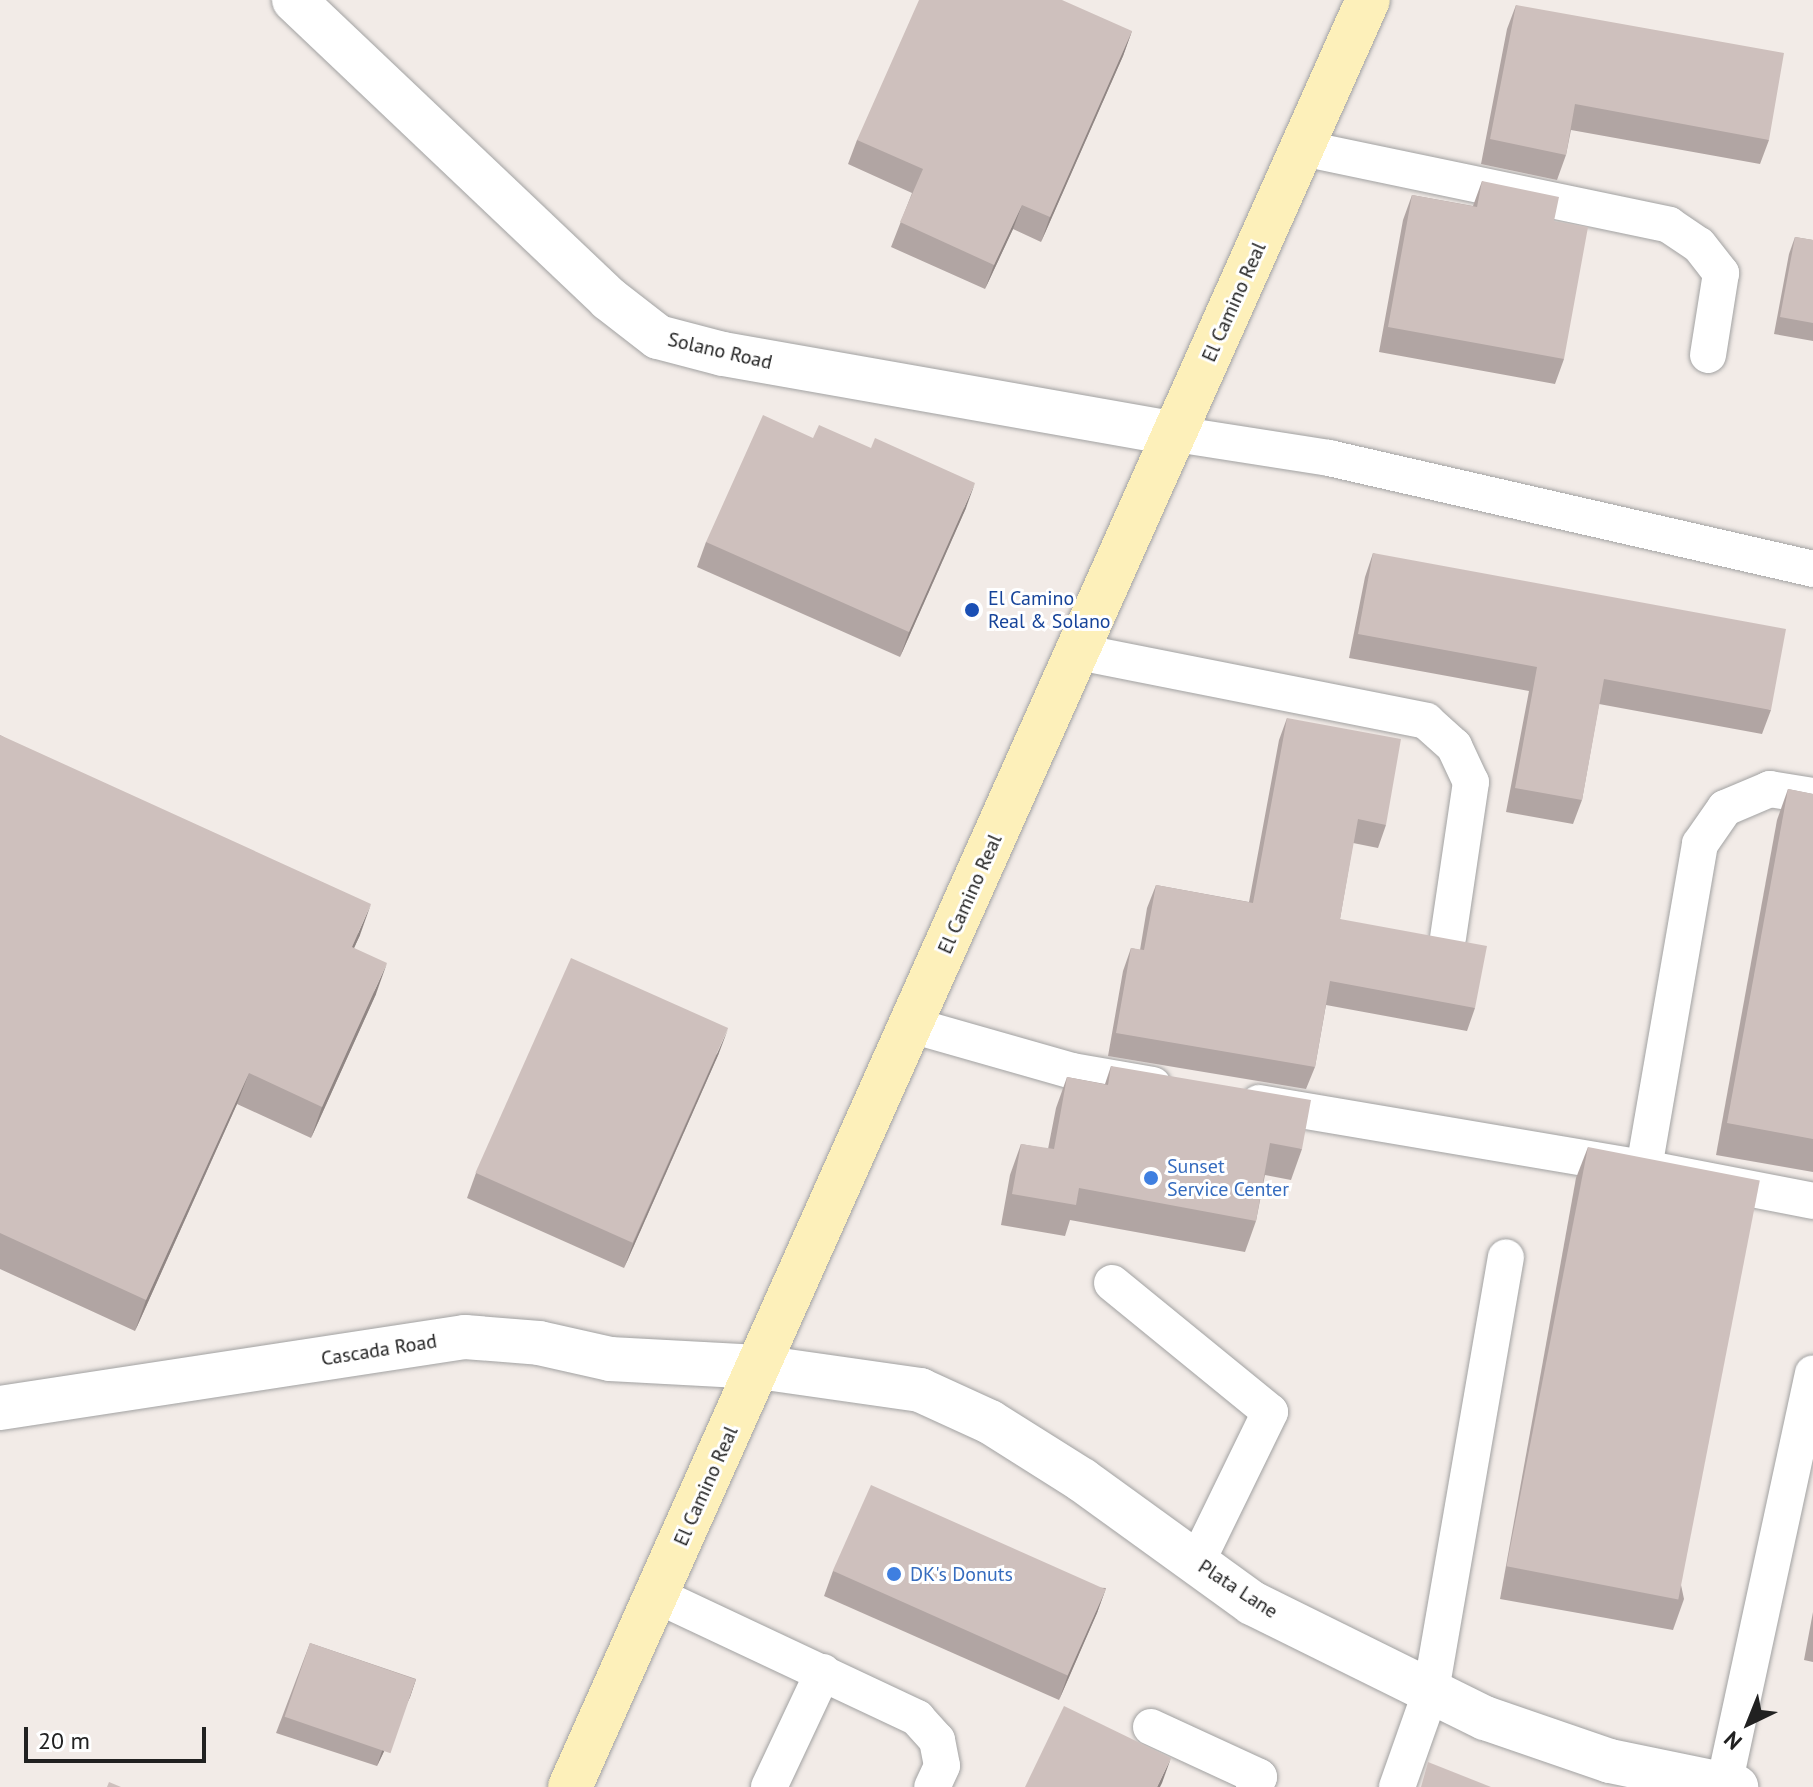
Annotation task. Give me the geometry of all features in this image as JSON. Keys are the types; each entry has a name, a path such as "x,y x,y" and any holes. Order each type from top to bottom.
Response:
{"main road":[{"name":"El Camino Real","path":"570,1787 1368,0"}],"street":[{"name":"Solano Road","path":"294,0 609,299 658,337 723,354 1176,434"},
{"name":"Cascada Road","path":"0,1408 465,1337 539,1343 610,1359 759,1367"},
{"name":"Plata Lane","path":"759,1367 920,1390 1003,1430 1252,1603 1485,1718 1610,1761 1730,1786"}],"lane":[{"path":"1302,148 1669,225 1699,245 1721,273 1708,355"},
{"path":"1176,434 1329,458 1813,569"},
{"path":"1079,652 1426,721 1454,746 1471,782 1448,937"},
{"path":"1644,1168 1700,844 1725,808 1770,789 1813,796"},
{"path":"911,1025 1072,1071 1180,1090"},
{"path":"1227,1097 1644,1168 1813,1201"},
{"path":"1397,1787 1431,1691 1506,1257"},
{"path":"1112,1283 1270,1412 1197,1562"},
{"path":"1730,1786 1813,1374"},
{"path":"656,1595 917,1718 937,1740 940,1753 942,1766 932,1787"},
{"path":"769,1787 823,1672"},
{"path":"1151,1727 1259,1777 1254,1787"}],"building":[{"path":"919,0 1062,0 1132,31 1050,217 1022,205 994,265 900,222 923,169 857,140"},
{"path":"1516,5 1784,53 1769,140 1575,104 1566,155 1490,139"},
{"path":"1482,181 1559,197 1554,221 1588,227 1564,359 1388,327 1412,195 1477,207"},
{"path":"1795,237 1813,240 1813,323 1780,317"},
{"path":"763,415 813,438 819,425 871,448 875,438 975,483 909,632 706,542"},
{"path":"1373,553 1786,629 1771,710 1604,679 1582,800 1515,788 1537,667 1358,634"},
{"path":"1287,718 1401,739 1386,825 1358,819 1340,919 1487,946 1475,1008 1330,981 1315,1067 1116,1033 1131,948 1144,950 1156,885 1253,903"},
{"path":"0,735 371,904 352,947 387,963 322,1107 249,1073 146,1300 0,1233"},
{"path":"1788,789 1813,794 1813,1139 1727,1123"},
{"path":"571,958 728,1028 633,1243 475,1173"},
{"path":"1111,1066 1311,1100 1302,1149 1270,1143 1256,1221 1079,1188 1076,1205 1012,1194 1021,1144 1054,1149 1067,1077 1108,1085"},
{"path":"1588,1147 1760,1180 1678,1600 1507,1566"},
{"path":"871,1485 1106,1590 1068,1675 833,1571"},
{"path":"310,1643 416,1679 391,1753 285,1717"},
{"path":"1064,1706 1171,1758 1157,1787 1025,1787"},
{"path":"1428,1762 1491,1787 1421,1787"}],"place":[{"name":"El Camino Real & Solano","path":"972,610"},
{"name":"Sunset Service Center","path":"1151,1178"},
{"name":"DK's Donuts","path":"894,1574"}]}
